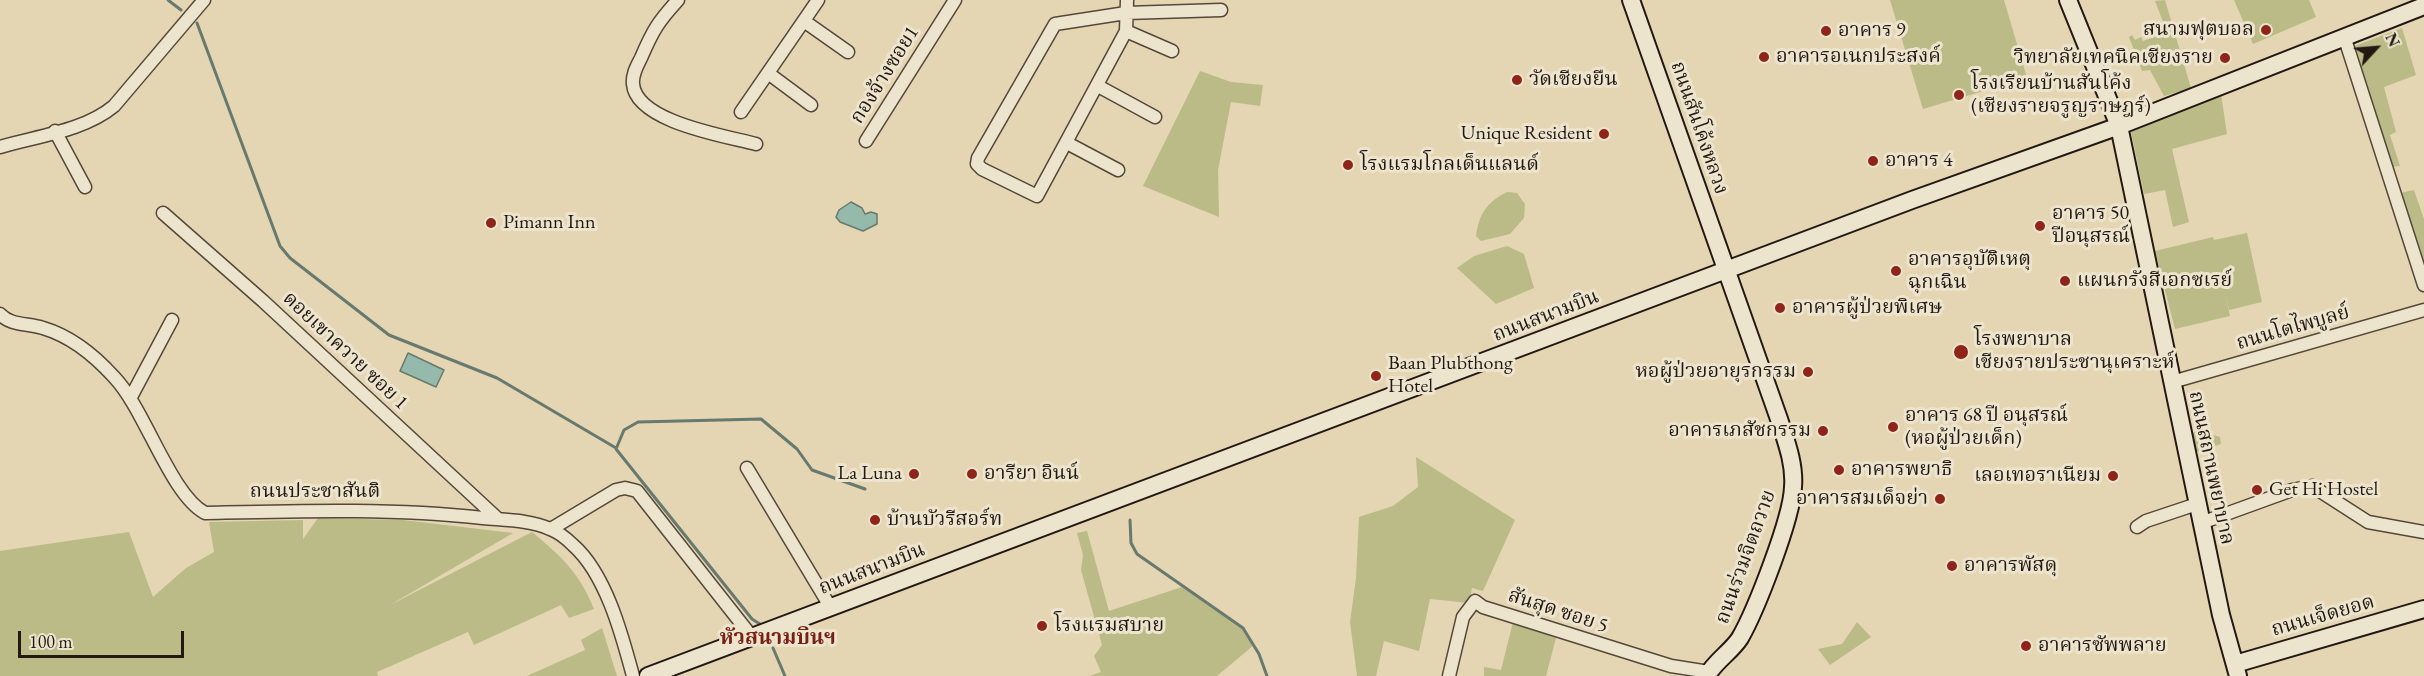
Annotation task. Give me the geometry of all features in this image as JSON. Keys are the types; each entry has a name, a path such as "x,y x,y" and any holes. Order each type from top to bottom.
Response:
{"street":[{"path":"0,147 90,122 114,106 204,0"},
{"path":"678,0 655,25 633,75 635,93 648,108 669,120 756,144"},
{"path":"741,111 818,0"},
{"name":"กองจ้างซอย1","path":"866,141 956,0"},
{"path":"1127,0 1126,13 1126,30 1037,196 1028,194 977,164 1054,24 1126,13 1221,10"},
{"name":"ถนนสันโค้งหลวง","path":"1631,0 1728,271"},
{"name":"ถนนสถานพยาบาล","path":"2068,0 2119,126 2220,615 2236,670"},
{"name":"ถนนสนามบิน","path":"648,676 2119,126 2424,6"},
{"path":"804,21 848,52"},
{"path":"1126,30 1172,51"},
{"path":"2344,36 2424,285"},
{"path":"768,73 811,105"},
{"path":"1098,86 1155,117"},
{"path":"55,132 85,187"},
{"path":"1067,143 1118,170"},
{"name":"ดอยเขาควาย ซอย 1","path":"163,213 498,519"},
{"name":"ถนนร่วมจิตถวาย","path":"1708,674 1727,655 1740,637 1753,609 1792,505 1794,484 1790,454 1728,271"},
{"name":"ถนนโตไพบูลย์","path":"2172,382 2424,310"},
{"name":"ถนนประชาสันติ","path":"0,314 5,320 43,328 83,348 114,376 131,397 189,501 205,513 386,511 498,519 536,524 551,529 574,545 589,564 607,597 624,642 633,676"},
{"path":"131,397 172,320"},
{"path":"747,468 831,608"},
{"path":"2201,523 2292,490 2312,486 2368,522 2424,532"},
{"path":"551,529 616,490 625,488 637,491 752,637"},
{"path":"2137,527 2146,521 2197,504"},
{"name":"สันสุด ซอย 5","path":"1449,676 1463,617 1475,601 1483,607 1671,666 1708,674"},
{"name":"ถนนเจ็ดยอด","path":"2236,670 2424,609"}],"green space":[{"path":"1890,0 2004,0 2027,78 1923,109"},
{"path":"2165,0 2191,88 2164,96 2150,70 2142,71 2129,37 2132,35 2135,40 2141,37 2143,41 2167,32 2155,1"},
{"name":"สนามฟุตบอล","path":"2234,0 2309,0 2316,17 2253,44"},
{"path":"2402,28 2416,75 2384,87 2396,132 2390,135 2400,166 2390,167 2352,47"},
{"path":"1200,71 1231,82 1263,85 1260,106 1231,102 1218,170 1219,217 1143,186"},
{"path":"2221,94 2227,134 2172,149 2189,222 2173,227 2165,190 2144,194 2131,132"},
{"path":"2414,190 2424,219 2424,261 2400,193"},
{"path":"1507,192 1517,193 1525,204 1524,218 1510,234 1481,241 1476,236 1482,215 1494,200"},
{"path":"2247,233 2262,302 2229,310 2224,289 2230,316 2175,329 2155,251 2213,237 2214,240"},
{"path":"1507,246 1524,254 1534,288 1496,304 1457,268 1474,256"},
{"path":"2200,431 2220,437 2221,444 2194,453 2190,433"},
{"path":"1416,457 1515,520 1483,591 1472,588 1469,603 1430,599 1419,651 1384,641 1376,676 1357,676 1350,622 1356,578 1359,517 1393,506 1418,487"},
{"path":"318,518 403,520 513,533 390,605 532,532 569,566 594,609 569,618 561,605 474,645 468,632 377,672 378,676 0,676 0,551 129,532 153,597 186,568 214,552 209,522 303,520 303,539"},
{"path":"1087,531 1109,611 1182,587 1243,628 1254,645 1217,676 1090,676 1101,672 1094,656 1102,645 1081,570 1083,555 1077,533"},
{"path":"1513,622 1556,638 1546,676 1484,676 1484,667 1501,670"},
{"path":"1857,622 1871,637 1830,665 1818,649 1842,644"},
{"path":"602,628 617,676 527,676 585,650 581,640"}],"shaded area":[{"path":"851,202 862,208 865,214 871,212 877,214 877,224 863,231 840,222 836,217 839,210"},
{"path":"408,353 444,370 436,387 400,371"}],"waterway":[{"path":"168,0 181,10"},
{"path":"197,23 280,246 290,258 389,335 497,378 616,448"},
{"path":"763,626 752,619 616,449 624,430 638,422 761,419 797,449 812,470 865,489"},
{"path":"1130,520 1131,543 1137,554 1243,628 1259,654 1267,676"},
{"path":"773,648 785,676"}],"place":[{"name":"สนามฟุตบอล","path":"2266,30"},
{"name":"อาคาร 9","path":"1826,31"},
{"name":"อาคารอเนกประสงค์","path":"1764,57"},
{"name":"วิทยาลัยเทคนิคเชียงราย","path":"2225,58"},
{"name":"วัดเชียงยืน","path":"1517,80"},
{"name":"โรงเรียนบ้านสันโค้ง (เชียงรายจรูญราษฎร์)","path":"1959,95"},
{"name":"Unique Resident","path":"1604,134"},
{"name":"อาคาร 4","path":"1873,161"},
{"name":"โรงแรมโกลเด็นแลนด์","path":"1348,165"},
{"name":"Pimann Inn","path":"491,223"},
{"name":"อาคาร 50 ปีอนุสรณ์","path":"2040,226"},
{"name":"อาคารอุบัติเหตุ ฉุกเฉิน","path":"1896,271"},
{"name":"แผนกรังสีเอกซเรย์","path":"2065,281"},
{"name":"อาคารผู้ป่วยพิเศษ","path":"1780,308"},
{"name":"โรงพยาบาล เชียงรายประชานุเคราะห์","path":"1961,352"},
{"name":"หอผู้ป่วยอายุรกรรม","path":"1808,372"},
{"name":"Baan Plubthong Hotel","path":"1376,376"},
{"name":"อาคาร 68 ปี อนุสรณ์ (หอผู้ป่วยเด็ก)","path":"1893,427"},
{"name":"อาคารเภสัชกรรม","path":"1823,431"},
{"name":"อาคารพยาธิ","path":"1839,470"},
{"name":"La Luna","path":"914,474"},
{"name":"อารียา อินน์","path":"972,474"},
{"name":"เลอเทอราเนียม","path":"2113,476"},
{"name":"Get Hi Hostel","path":"2257,490"},
{"name":"อาคารสมเด็จย่า","path":"1940,499"},
{"name":"บ้านบัวรีสอร์ท","path":"875,520"},
{"name":"อาคารพัสดุ","path":"1952,566"},
{"name":"โรงแรมสบาย","path":"1042,626"},
{"name":"อาคารซัพพลาย","path":"2026,646"}],"district":[{"name":"หัวสนามบินฯ","path":"778,638"}]}
